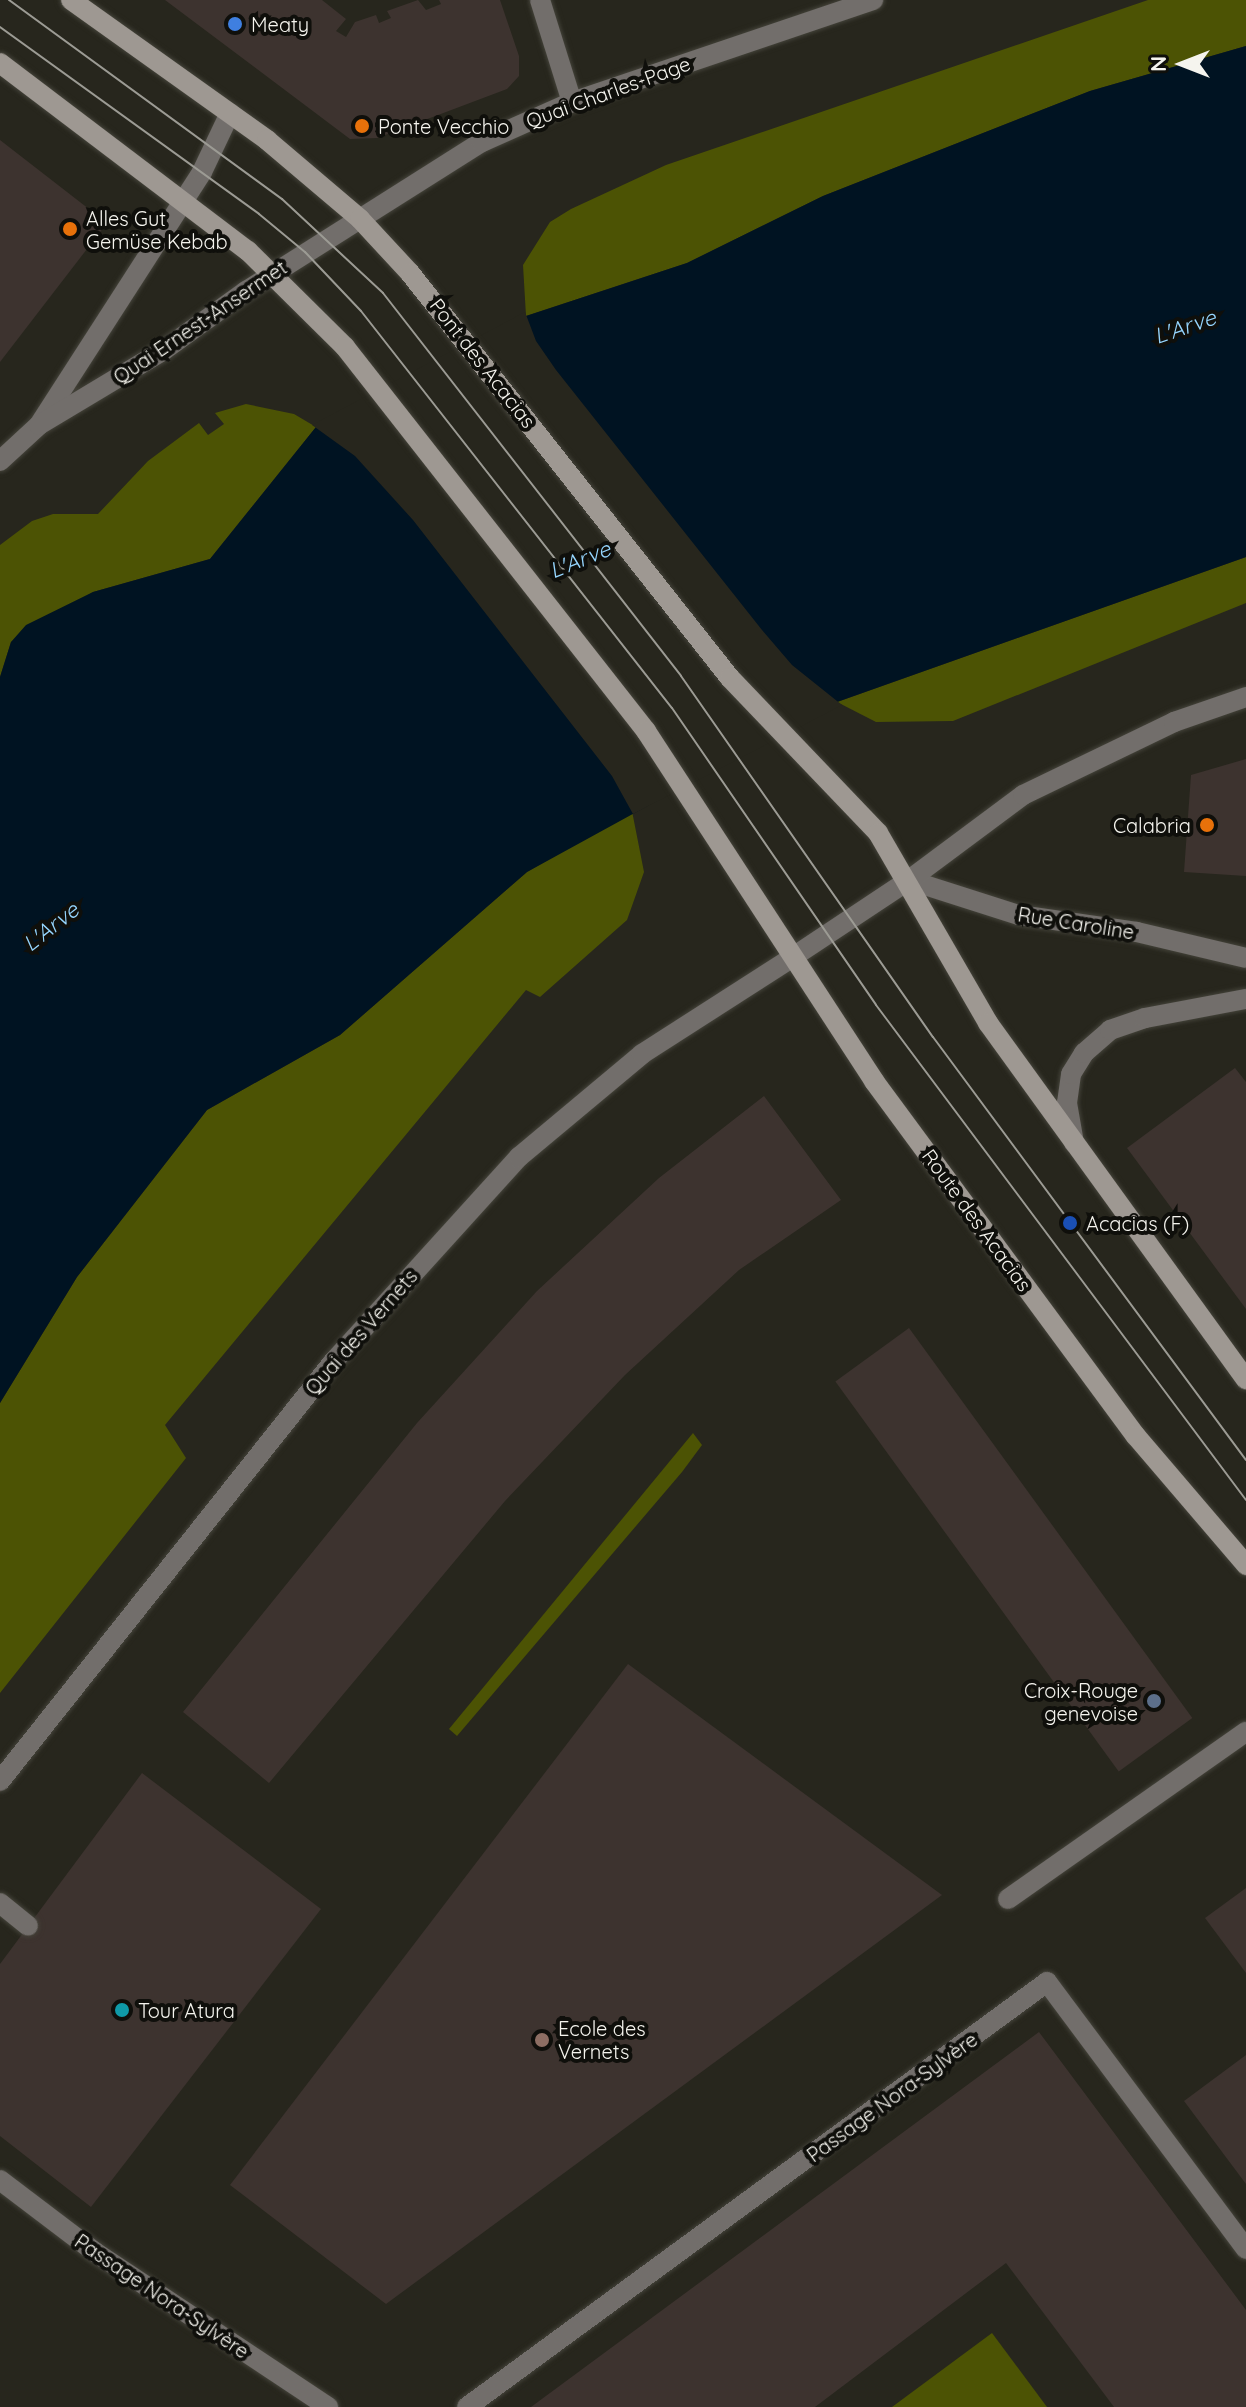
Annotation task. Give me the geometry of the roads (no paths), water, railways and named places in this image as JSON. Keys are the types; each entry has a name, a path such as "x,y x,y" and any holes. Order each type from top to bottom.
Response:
{"main road":[{"name":"Pont des Acacias","path":"71,0 230,113 360,219 450,320 730,678 837,785 909,880"},
{"path":"0,63 183,201 272,274"},
{"name":"Route des Acacias","path":"272,274 345,347 646,731 732,858 874,1081 1136,1436 1246,1565"},
{"path":"909,880 977,1005 1246,1379"}],"street":[{"path":"540,0 572,102"},
{"name":"Quai Charles-Page","path":"360,219 482,142 572,102 873,0"},
{"name":"Quai Ernest-Ansermet","path":"39,425 183,201 230,113"},
{"name":"Quai Ernest-Ansermet","path":"0,461 39,425 164,350 272,274 360,219"},
{"path":"793,957 909,880 1023,795 1174,722 1246,697"},
{"name":"Rue Caroline","path":"909,880 1019,915 1137,932 1246,958"},
{"name":"Quai des Vernets","path":"0,1781 333,1362 519,1157 642,1054 793,957"},
{"path":"1074,1143 1067,1103 1071,1074 1084,1053 1110,1030 1145,1018 1246,999"},
{"path":"1008,1899 1246,1732"},
{"path":"0,1903 28,1926"},
{"name":"Passage Nora-Sylvère","path":"467,2407 1047,1982 1246,2249"},
{"name":"Passage Nora-Sylvère","path":"0,2180 95,2252 328,2407"}],"water":[{"name":"L'Arve","path":"1246,46 1246,557 837,702 527,872 340,1035 207,1110 77,1277 0,1403 0,677 11,642 26,625 93,592 210,559 316,427 526,316 687,263 823,196 1090,91"}],"tram line":[{"path":"9,0 282,199 383,293 681,676 933,1037 1246,1460"},
{"path":"0,27 259,214 305,252 361,311 672,708 876,1005 1246,1500"}],"place":[{"name":"Meaty","path":"235,24"},
{"name":"Ponte Vecchio","path":"362,126"},
{"name":"Alles Gut Gemüse Kebab","path":"70,229"},
{"name":"Calabria","path":"1207,825"},
{"name":"Acacias (F)","path":"1070,1223"},
{"name":"Croix-Rouge genevoise","path":"1154,1701"},
{"name":"Tour Atura","path":"122,2010"},
{"name":"Ecole des Vernets","path":"542,2040"}]}
